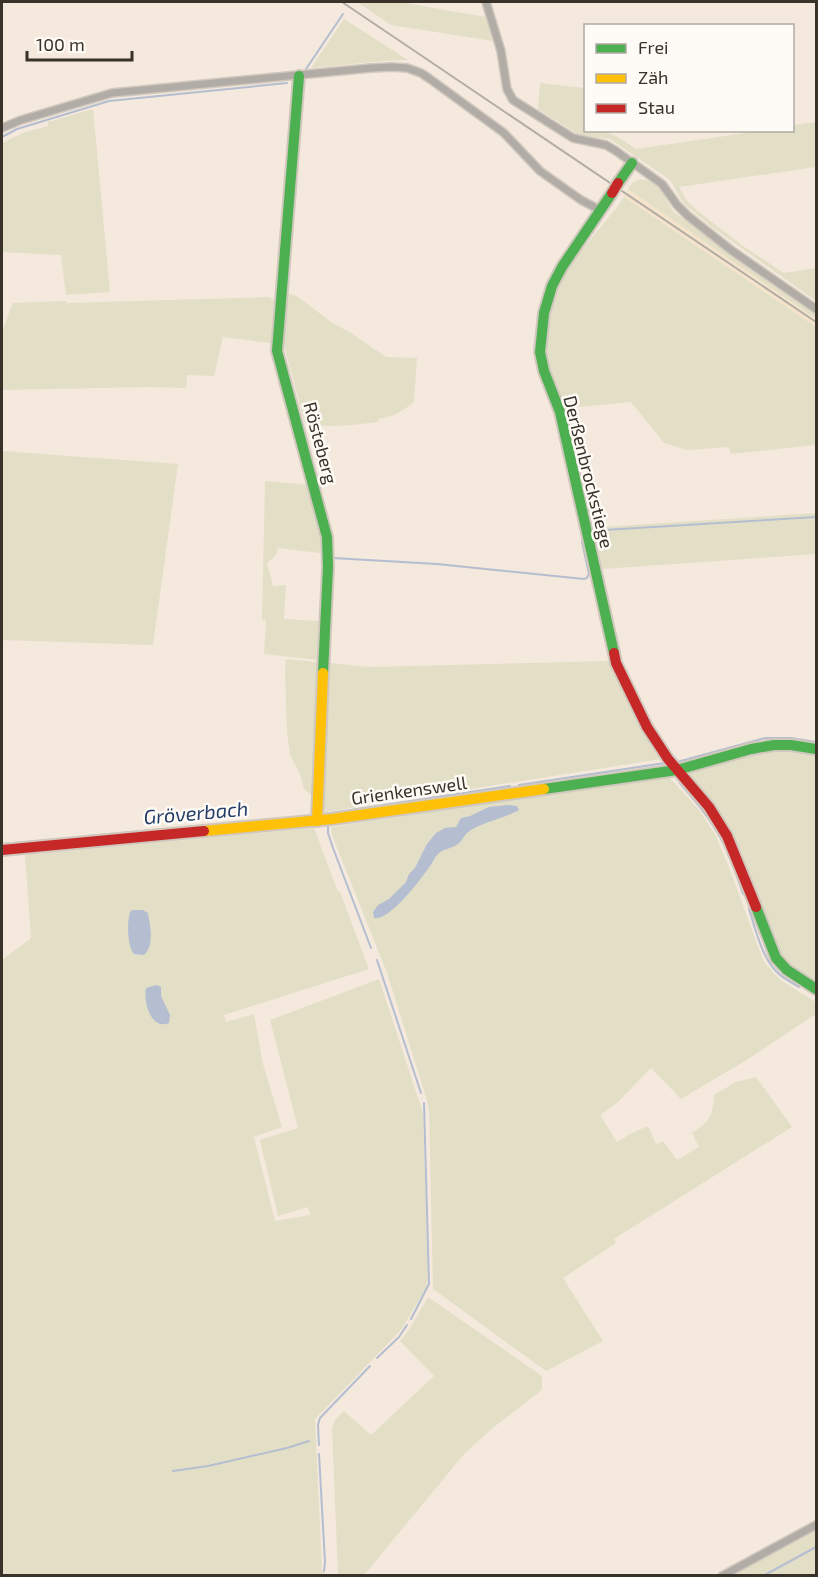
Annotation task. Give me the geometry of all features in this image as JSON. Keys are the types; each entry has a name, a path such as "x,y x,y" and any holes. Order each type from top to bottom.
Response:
{"street":[{"path":"486,2 501,51 507,89 513,100 568,136 606,145 662,184 688,216 731,250 816,309"},
{"path":"2,128 21,120 112,93 392,66 413,69 430,79 504,133 540,171 581,200 600,210"},
{"name":"Rösteberg","path":"299,76 277,351 327,537 328,567 317,821"},
{"name":"Derßenbrockstiege","path":"632,163 562,267 552,286 544,313 540,352 544,370 560,412 616,663 647,727 677,770 709,807 727,836 770,948 776,958 787,970 816,988"},
{"name":"Grienkenswell","path":"2,850 317,821 677,770 751,749 774,745 816,749"},
{"path":"722,1575 734,1573 816,1525"}],"shaded area":[{"path":"357,2 399,2 486,17 493,41 391,25"},
{"path":"344,19 408,60 311,68"},
{"path":"540,83 584,88 584,132 604,132 636,149 752,132 794,132 794,125 816,122 816,167 679,187 687,201 699,212 743,246 784,273 816,268 816,301 712,227 684,204 670,180 610,139 579,135 538,109"},
{"path":"93,109 110,292 66,295 61,255 2,252 2,143 25,132 48,126 48,122"},
{"path":"641,179 649,181 660,189 673,211 734,257 816,313 816,319 628,189 633,182"},
{"path":"628,189 816,319 816,327 624,197"},
{"path":"624,197 816,327 816,445 731,454 729,447 687,450 664,443 631,402 567,408 547,357 546,327 550,307 556,289 568,268"},
{"path":"288,293 297,296 331,322 386,357 417,358 414,402 397,414 378,419 378,422 332,426 305,424 285,349"},
{"path":"269,297 274,300 271,343 223,337 214,376 187,375 186,388 2,390 2,331 13,303"},
{"path":"2,451 178,464 153,645 2,640"},
{"path":"265,481 308,485 321,535 320,553 278,548 276,555 267,563 273,586 286,585 284,619 320,621 318,660 264,654 266,621 262,620"},
{"path":"816,513 816,554 602,569 593,528 602,527"},
{"path":"286,659 318,662 312,796 304,789 300,774 290,755 287,732"},
{"path":"610,661 661,759 325,812 330,663 370,667"},
{"path":"781,747 816,753 816,982 792,966 779,951 730,827 689,773 692,769"},
{"path":"668,776 700,811 715,834 763,960 781,979 816,1002 816,1014 745,1061 681,1099 651,1068 617,1103 600,1115 617,1142 648,1126 656,1144 663,1141 677,1160 699,1147 692,1133 709,1117 713,1108 714,1095 736,1082 756,1077 792,1127 614,1239 616,1243 563,1278 603,1341 546,1371 433,1289 427,1100 387,973 332,835 331,827"},
{"path":"314,828 369,969 224,1015 226,1022 254,1014 263,1064 282,1127 254,1137 275,1221 310,1215 308,1207 278,1216 260,1140 298,1128 270,1020 379,979 423,1113 428,1277 427,1287 401,1330 315,1419 322,1571 325,1575 2,1576 2,960 31,938 25,855"},
{"path":"428,1297 542,1376 542,1390 465,1453 364,1575 338,1575 332,1428 335,1420 344,1411 371,1435 434,1376 400,1341"},
{"path":"816,1530 816,1575 740,1576 737,1572"}],"water":[{"path":"517,806 519,810 473,829 458,844 440,852 413,889 396,906 381,917 374,918 373,912 378,905 389,899 406,882 427,844 436,833 445,828 456,827 461,818 489,807"},
{"path":"132,910 143,910 148,913 151,941 144,955 134,954 130,945 128,922"},
{"path":"156,985 161,987 161,996 170,1015 169,1023 157,1023 147,1007 146,988"}],"waterway":[{"path":"306,69 343,14"},
{"path":"2,137 17,129 109,101 287,83"},
{"path":"593,533 604,530 816,517"},
{"path":"333,558 437,564 584,579 589,574 583,538"},
{"name":"Gröverbach","path":"677,762 765,738 791,738 816,742"},
{"name":"Gröverbach","path":"519,785 665,763"},
{"path":"680,783 713,825 721,839 743,894"},
{"name":"Gröverbach","path":"324,814 510,786"},
{"name":"Gröverbach","path":"88,836 308,816"},
{"path":"328,825 333,848 371,948"},
{"name":"Gröverbach","path":"2,844 73,838"},
{"path":"749,909 760,942 771,965 781,976 799,987"},
{"path":"377,960 421,1093"},
{"path":"411,1319 429,1284 424,1103"},
{"path":"377,1358 399,1337 407,1325"},
{"path":"319,1445 320,1418 370,1366"},
{"path":"173,1471 208,1466 309,1441"},
{"path":"319,1454 324,1571"},
{"name":"Gröverbach","path":"763,1576 816,1547"}],"railway":[{"path":"342,2 816,322"}],"traffic: fast":[{"path":"299,76 277,351 327,537 328,567 323,673"},
{"path":"618,183 632,163"},
{"path":"612,193 562,267 552,286 544,313 540,352 544,371 560,412 614,653"},
{"path":"544,789 677,770 751,749 774,745 816,749"},
{"path":"756,907 776,958 787,970 816,989"}],"traffic: slow":[{"path":"317,821 323,673"},
{"path":"204,831 332,819 544,789"}],"traffic: jam":[{"path":"612,193 618,183"},
{"path":"614,653 616,663 647,727 668,759 709,807 727,836 756,907"},
{"path":"2,850 204,831"}]}
